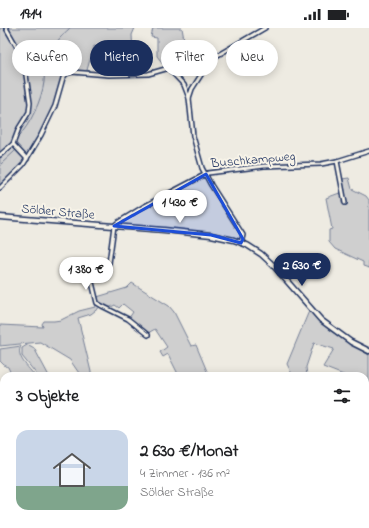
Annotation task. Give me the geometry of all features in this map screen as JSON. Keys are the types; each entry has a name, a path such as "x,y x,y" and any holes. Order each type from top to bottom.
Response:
{"main road":[{"name":"Sölder Straße","path":"0,217 211,235 224,237 241,243 261,254 275,267 321,320 350,342 369,351"}],"street":[{"path":"0,155 12,144 19,128 29,112 30,103 25,68 21,54 6,28"},
{"path":"218,55 265,28"},
{"path":"0,188 17,172 27,158 53,112 63,78 66,74 72,72 109,75 148,74 161,71"},
{"path":"176,76 184,85 189,98 193,136 202,168 243,235 241,243"},
{"path":"189,98 192,89 200,76"},
{"path":"12,144 27,158"},
{"name":"Buschkampweg","path":"114,226 143,207 206,174 264,166 320,164 336,161 369,151"},
{"path":"336,161 345,203"},
{"path":"114,226 109,263 106,270 90,274 95,296 97,302 102,306 128,319 148,335"}],"highlighted area":[{"path":"206,174 243,239 241,243 211,235 114,226"}],"shaded area":[{"path":"0,28 6,28 13,40 12,40 12,76 64,76 59,94 46,124 27,158 13,145 0,155"},
{"path":"7,28 135,28 132,35 132,40 90,40 90,60 87,70 90,71 89,73 82,73 82,40 14,40"},
{"path":"153,28 182,28 184,40 161,40 161,61 157,56 157,38 151,37"},
{"path":"13,145 26,159 16,172 0,187 0,156"},
{"path":"349,178 352,189 366,196 369,200 369,268 363,266 363,262 335,249 329,242 329,230 332,229 326,198 345,191 342,179"},
{"path":"132,283 169,306 174,312 191,346 196,345 207,372 177,372 168,354 163,357 160,352 167,347 155,329 148,333 129,318 133,312 123,304 119,308 115,305 109,308 99,302 97,297 127,288"},
{"path":"96,303 100,307 91,314 78,318 91,372 78,372 70,360 40,342 0,346 0,325 43,327 42,324 44,321 61,320 79,311 95,307"},
{"path":"309,311 329,330 369,355 369,372 336,372 323,367 334,349 314,343 306,367 307,372 291,372 287,364"},
{"path":"27,345 34,348 47,372 35,372 22,356 22,348"},
{"path":"21,346 21,358 31,372 10,372 8,367 0,361 0,349"}],"waterway":[{"path":"17,138 31,119 41,96 44,79 43,60 51,61 54,46 70,28"},
{"path":"0,165 16,150"}]}
